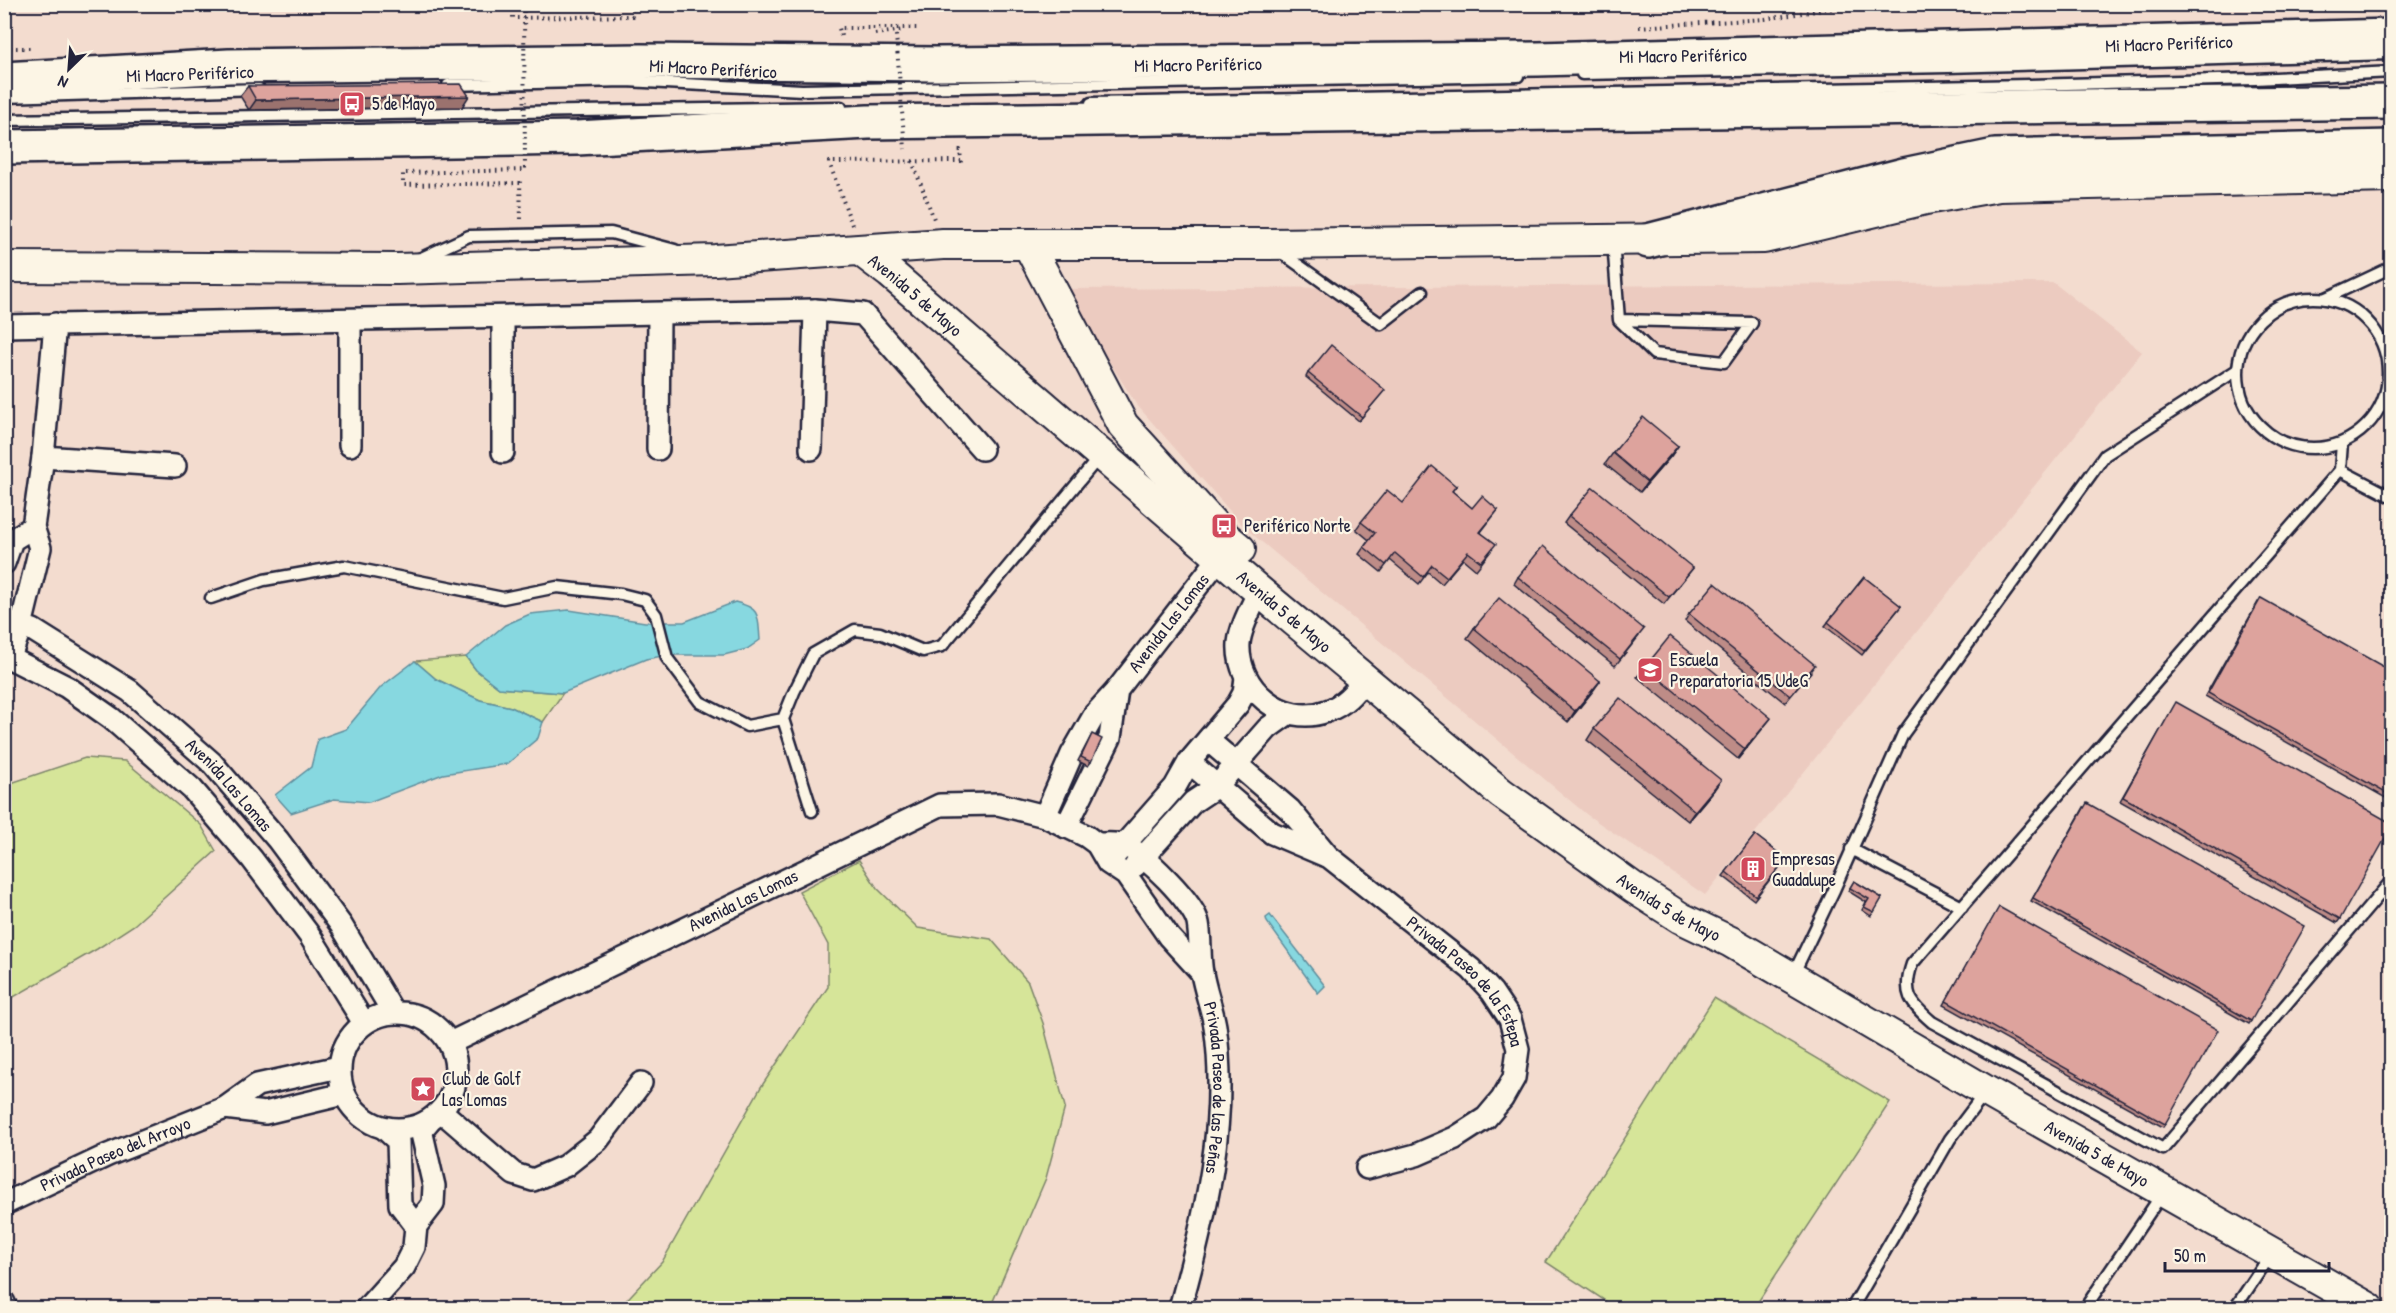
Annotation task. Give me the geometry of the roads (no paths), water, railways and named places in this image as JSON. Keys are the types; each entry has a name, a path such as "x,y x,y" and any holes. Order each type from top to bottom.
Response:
{"highway":[{"path":"4,79 229,66 641,61 937,64 1538,59 2391,36"},
{"path":"4,147 577,138 868,122 2391,102"},
{"path":"1648,241 1904,175 1995,156 2391,147"}],"main road":[{"path":"4,267 397,269 715,260 943,244 1269,244 1764,238 1926,199 1999,186 2391,177"},
{"name":"Avenida 5 de Mayo","path":"1028,244 1124,425 1222,534 1503,771 1573,826 1711,921 1731,942"},
{"name":"Avenida 5 de Mayo","path":"861,251 890,273 1100,455 1500,793 1635,888 1681,918 1731,942 1986,1091 2369,1308"}],"street":[{"path":"811,449 815,310"},
{"path":"4,326 815,310 863,315 982,449"},
{"path":"658,449 659,314"},
{"path":"503,317 503,452"},
{"path":"350,320 350,445"},
{"path":"7,656 13,623 40,548 33,527 43,457 55,324"},
{"path":"43,457 175,465"},
{"path":"4,563 12,540 33,527"},
{"name":"Avenida Las Lomas","path":"1045,816 1072,754 1095,714 1117,690 1220,557"},
{"path":"1260,591 1246,619 1239,642 1240,660 1246,678 1256,694 1271,705 1288,712 1307,715 1326,712 1346,701 1365,679"},
{"name":"Avenida Las Lomas","path":"13,623 33,630 130,691 212,763 278,840 341,925 393,1012"},
{"name":"Avenida Las Lomas","path":"7,656 67,687 111,718 192,789 252,859 310,936 364,1023"},
{"path":"1108,863 1175,787 1189,762 1238,704 1244,693 1246,678"},
{"name":"Avenida Las Lomas","path":"1066,827 1110,738 1117,690"},
{"path":"1097,844 1108,863 1126,875 1193,802 1217,786 1268,728 1288,712"},
{"name":"Privada Paseo de la Estepa","path":"1208,740 1290,810 1328,856 1471,969 1492,992 1510,1019 1518,1049 1514,1078 1502,1099 1486,1119 1455,1137 1416,1155 1367,1168"},
{"name":"Privada Paseo de la Estepa","path":"1189,762 1272,833 1328,856"},
{"name":"Avenida Las Lomas","path":"450,1042 940,805 998,804 1045,816 1086,836 1097,844 1123,845 1143,857"},
{"name":"Privada Paseo de las Peñas","path":"1143,857 1168,878 1198,921 1202,973 1215,1025 1220,1086 1218,1128 1195,1250 1180,1308"},
{"name":"Privada Paseo de las Peñas","path":"1126,875 1169,937 1202,973"},
{"path":"367,1308 404,1267 414,1247 416,1226 433,1204 434,1186 422,1134 450,1100 455,1086 455,1056 450,1042 440,1029 426,1019 410,1013 393,1012 378,1015 364,1023 351,1035 343,1050 339,1067 344,1094 353,1109 367,1120 384,1128 398,1141 400,1206 416,1226"},
{"name":"Privada Paseo del Arroyo","path":"4,1204 108,1155 225,1108 257,1085 339,1067"},
{"path":"435,1116 514,1174 533,1180 565,1166 598,1140 641,1083"},
{"name":"Privada Paseo del Arroyo","path":"225,1108 265,1113 344,1094"},
{"path":"384,1128 400,1130 415,1127 435,1116"},
{"path":"4,1303 6,1308"}],"lane":[{"name":"Mi Macro Periférico","path":"1566,75 2391,54"},
{"name":"Mi Macro Periférico","path":"1082,103 2017,85 2255,79 2391,72"},
{"name":"Mi Macro Periférico","path":"437,85 626,81 802,90 1530,75"},
{"name":"Mi Macro Periférico","path":"4,97 272,88"},
{"name":"Mi Macro Periférico","path":"4,120 854,107"},
{"path":"397,269 469,236 611,233 715,260"},
{"path":"1613,240 1619,320 1654,354 1724,362 1752,323 1619,320"},
{"path":"1269,244 1381,324 1422,292"},
{"path":"2326,298 2391,267"},
{"path":"2300,298 2326,298 2351,307 2371,323 2386,354 2389,371 2388,394 2376,416 2361,432 2342,443 2317,448 2292,446 2270,435 2252,417 2240,395 2237,370 2242,345 2256,323 2276,306 2300,298"},
{"path":"1792,978 1903,734 2105,454 2237,370"},
{"path":"2342,443 2340,470 1912,964 1907,978 1907,993 1917,1009 1932,1022 2163,1149 2391,880"},
{"path":"813,811 783,719 813,654 855,630 880,633 923,651 942,646 1100,455"},
{"path":"2340,470 2391,497"},
{"path":"211,598 264,580 344,566 503,598 557,587 621,594 645,600 656,615 667,658 700,702 747,726 783,719"},
{"path":"1851,849 1962,907"},
{"path":"1852,1308 1950,1139 1986,1091"},
{"path":"2085,1308 2163,1192"},
{"path":"2235,1308 2272,1253"}],"water":[{"path":"735,602 750,607 758,619 760,640 747,649 724,655 668,655 646,659 563,693 499,688 476,670 466,657 505,625 530,614 569,610 645,622 684,622"},
{"path":"415,661 436,679 480,700 511,707 543,722 538,738 507,764 443,774 369,802 334,799 291,813 275,795 311,767 318,739 346,729 381,687"},
{"path":"1270,915 1325,986 1318,993 1267,922 1266,918"}],"place":[{"name":"5 de Mayo","path":"352,104"},
{"name":"Periférico Norte","path":"1224,526"},
{"name":"Escuela Preparatoria 15 UdeG","path":"1650,670"},
{"name":"Empresas Guadalupe","path":"1753,869"},
{"name":"Club de Golf Las Lomas","path":"423,1089"}]}
